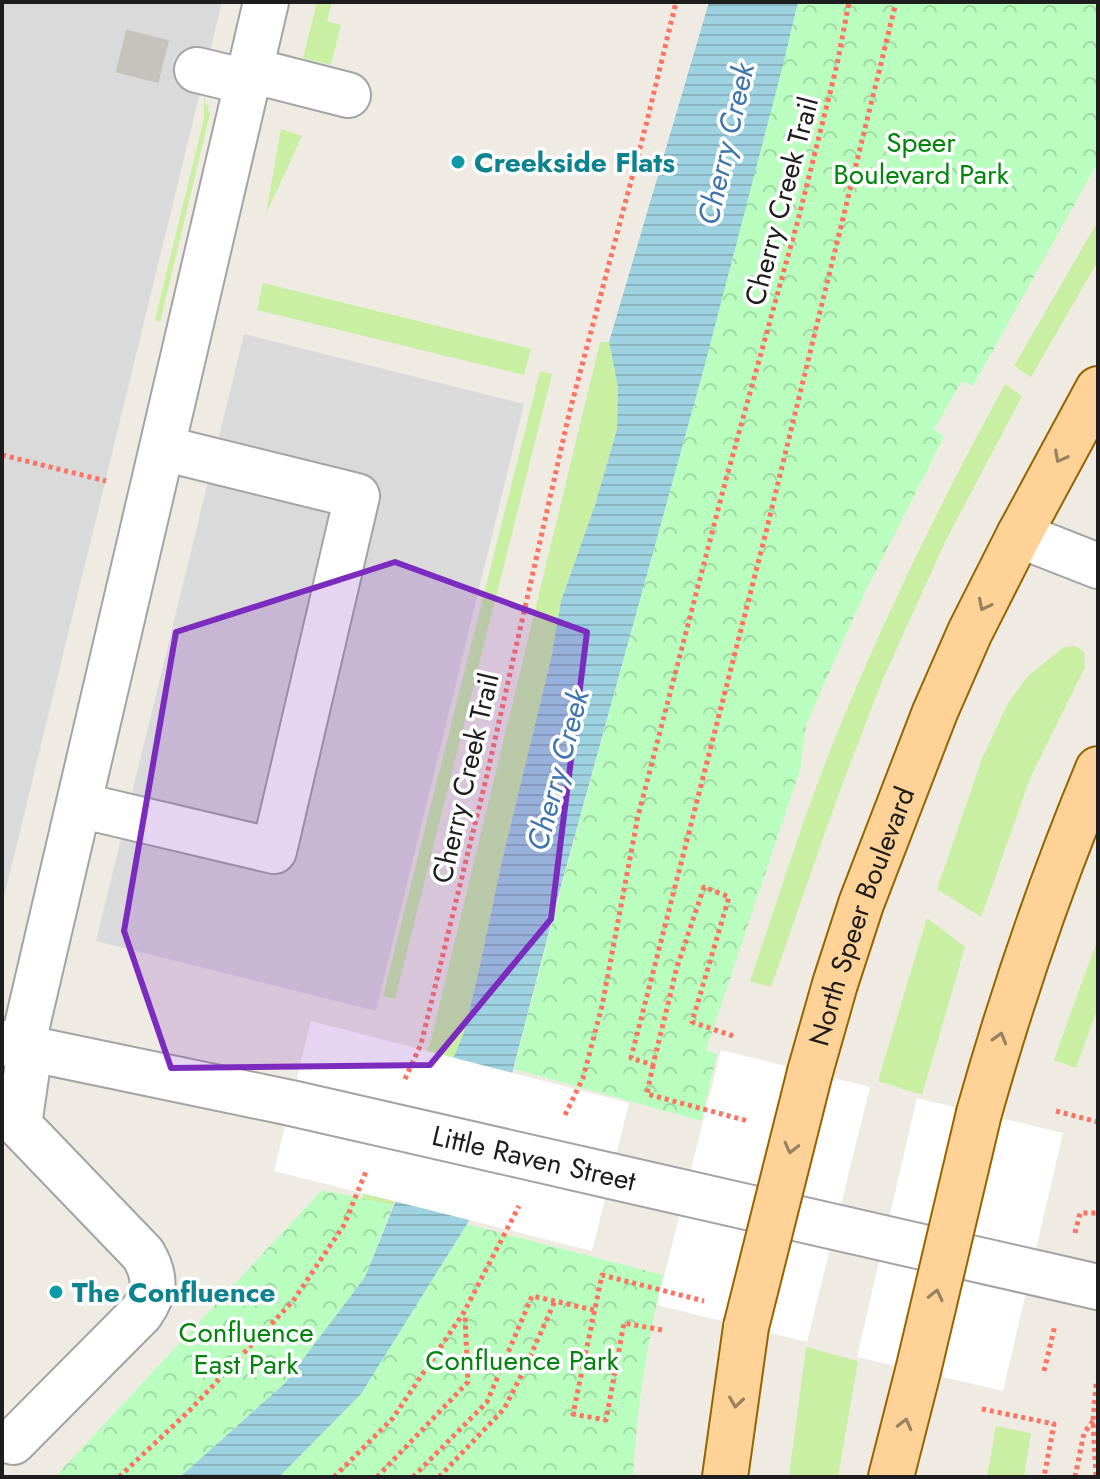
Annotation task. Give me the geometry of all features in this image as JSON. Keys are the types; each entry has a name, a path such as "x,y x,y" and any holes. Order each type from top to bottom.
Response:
{"main road":[{"name":"North Speer Boulevard","path":"725,1477 746,1327 810,1072 861,904 970,632 1098,389"},
{"path":"891,1477 979,1113 1005,1020 1067,843 1098,769"}],"street":[{"path":"13,1442 141,1313 150,1299 153,1281 151,1266 143,1254 19,1125 18,1046 79,805 266,2"},
{"path":"197,70 248,76 348,95"},
{"path":"79,805 274,851 350,527 357,496 162,448"},
{"path":"1019,535 1098,566"},
{"name":"Little Raven Street","path":"18,1046 291,1103 1081,1283"}],"path":[{"name":"Cherry Creek Trail","path":"403,1083 421,1044 486,779 569,414 676,2"},
{"name":"Cherry Creek Trail","path":"562,1120 583,1078 602,1006 638,816 798,220 837,65 849,2"},
{"path":"653,1065 631,1058 766,532 896,2"},
{"path":"2,455 106,481"},
{"path":"733,1036 692,1022 729,897 704,887 677,967 647,1094 754,1122"},
{"path":"1056,1111 1098,1122"},
{"path":"119,1477 189,1411 293,1301 344,1225 368,1167"},
{"path":"334,1477 393,1418 464,1312 520,1202"},
{"path":"1080,1213 1098,1213"},
{"path":"662,1330 624,1323 606,1420 573,1414 602,1275 710,1302"},
{"path":"413,1477 487,1402 532,1296 594,1310"},
{"path":"439,1477 504,1409 555,1301"},
{"path":"377,1477 468,1382 464,1312"},
{"path":"1096,1477 1093,1420 1097,1386"},
{"path":"982,1409 1054,1424 1044,1477"},
{"path":"1075,1477 1084,1433 1093,1420"}],"highlighted area":[{"path":"395,562 587,632 551,919 430,1065 171,1068 124,931 176,632"}],"shaded area":[{"path":"2,2 222,2 2,905"},
{"path":"244,334 524,404 376,1011 96,941"}],"green space":[{"path":"317,2 332,2 327,21 341,25 331,65 303,58"},
{"name":"Speer Boulevard Park","path":"798,2 1098,2 1098,162 973,386 962,381 934,429 944,437 866,590 806,725 800,770 706,1050 717,1054 701,1121 514,1069 708,351"},
{"path":"204,98 210,114 160,322 155,320 204,118"},
{"path":"281,129 302,136 266,214"},
{"path":"1098,221 1098,261 1031,377 1014,366"},
{"path":"263,283 531,349 524,375 257,310"},
{"path":"600,342 609,342 618,387 617,429 595,505 561,601 551,659 464,1032 393,1205 362,1199 430,1044"},
{"path":"540,371 552,374 395,999 383,996"},
{"path":"1005,384 1022,396 945,542 882,681 771,987 750,981 808,809 858,682 928,531"},
{"path":"1076,646 1084,652 1085,667 1031,776 981,917 937,889 982,759 1008,703 1028,676 1064,647"},
{"path":"927,918 965,947 922,1095 878,1081"},
{"path":"1098,938 1098,1007 1076,1068 1054,1060"},
{"name":"Confluence East Park","path":"322,1190 393,1205 365,1277 285,1383 180,1477 55,1477"},
{"name":"Confluence Park","path":"467,1224 663,1275 644,1375 633,1477 279,1477 361,1394"},
{"path":"806,1347 858,1361 838,1477 789,1477"},
{"path":"996,1426 1031,1433 1024,1477 987,1477"}],"water":[{"name":"Cherry Creek","path":"709,2 798,2 704,368 559,893 477,1208 361,1394 279,1477 180,1477 285,1383 365,1277 464,1032 551,659 561,601 595,505 617,429 618,387 609,342"}],"pier":[{"path":"311,1021 629,1103 592,1251 274,1171"},
{"path":"721,1050 870,1087 807,1342 657,1305"},
{"path":"917,1098 1063,1133 1003,1391 857,1357"}],"tunnel":[{"path":"121,51 197,70"}],"place":[{"name":"Creekside Flats","path":"458,162"},
{"name":"The Confluence","path":"56,1292"}]}
